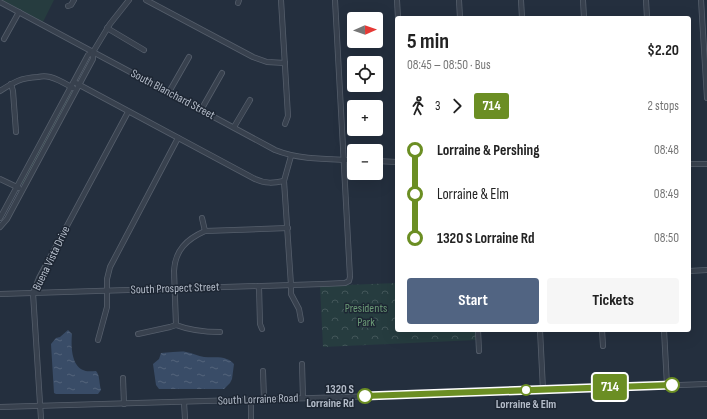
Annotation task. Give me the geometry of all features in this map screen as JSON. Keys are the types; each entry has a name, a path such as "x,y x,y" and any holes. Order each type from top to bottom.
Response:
{"street":[{"path":"68,6 71,5 74,0"},
{"path":"0,227 7,219 20,189 88,55 93,52 107,28 129,0"},
{"path":"146,0 254,57 267,62 285,63"},
{"path":"281,0 288,116 285,124"},
{"path":"335,0 344,160"},
{"path":"397,0 398,16"},
{"path":"459,0 460,16"},
{"path":"521,0 522,16"},
{"path":"583,0 584,16"},
{"path":"646,0 647,16"},
{"path":"701,0 706,48 707,98"},
{"name":"South Blanchard Street","path":"0,2 275,150 291,156 344,160"},
{"path":"4,38 19,12"},
{"path":"107,28 144,50"},
{"path":"0,218 20,189 76,90 93,59 93,52"},
{"path":"169,92 189,57"},
{"path":"201,110 222,73"},
{"path":"0,91 18,80 27,77 45,76 76,90"},
{"path":"74,82 259,181 267,183 284,181"},
{"path":"11,84 13,91 16,132"},
{"path":"234,127 250,100"},
{"name":"Buena Vista Drive","path":"41,419 33,293 39,278 128,112"},
{"path":"98,340 107,306 108,273 113,260 178,138"},
{"path":"291,156 284,181 292,294 299,309 301,320"},
{"name":"South Prospect Street","path":"0,294 291,285 349,281 344,160"},
{"path":"383,161 395,162"},
{"path":"691,164 707,164"},
{"path":"0,179 20,189"},
{"path":"202,218 205,231"},
{"path":"176,325 174,268 183,246 189,240 205,231 288,228"},
{"path":"691,271 707,270"},
{"path":"259,286 260,324 262,329"},
{"path":"138,334 176,325 220,332"},
{"path":"478,332 479,351"},
{"path":"540,332 543,390"},
{"path":"602,332 603,346"},
{"path":"664,332 667,385"},
{"path":"302,364 303,398"},
{"path":"263,371 264,399"},
{"path":"123,378 124,404"},
{"name":"South Lorraine Road","path":"0,407 707,384"},
{"path":"251,399 251,419"},
{"path":"184,402 185,419"}],"green space":[{"path":"2,0 54,0 43,22"},
{"path":"71,91 73,92 24,184 22,184 21,183"},
{"name":"Presidents Park","path":"395,283 395,332 476,332 476,340 323,347 320,286"}],"water":[{"path":"68,330 72,334 72,349 76,364 84,371 96,371 99,377 101,390 98,394 54,393 51,344 56,338 60,337"},
{"path":"184,352 204,357 227,359 231,361 234,364 230,383 224,389 159,389 156,385 153,364 159,359 161,353"}],"bus line":[{"name":"714","path":"365,396 672,385"}],"place":[{"name":"Lorraine & Elm","path":"526,390"},
{"name":"1320 S Lorraine Rd","path":"365,396"}]}
